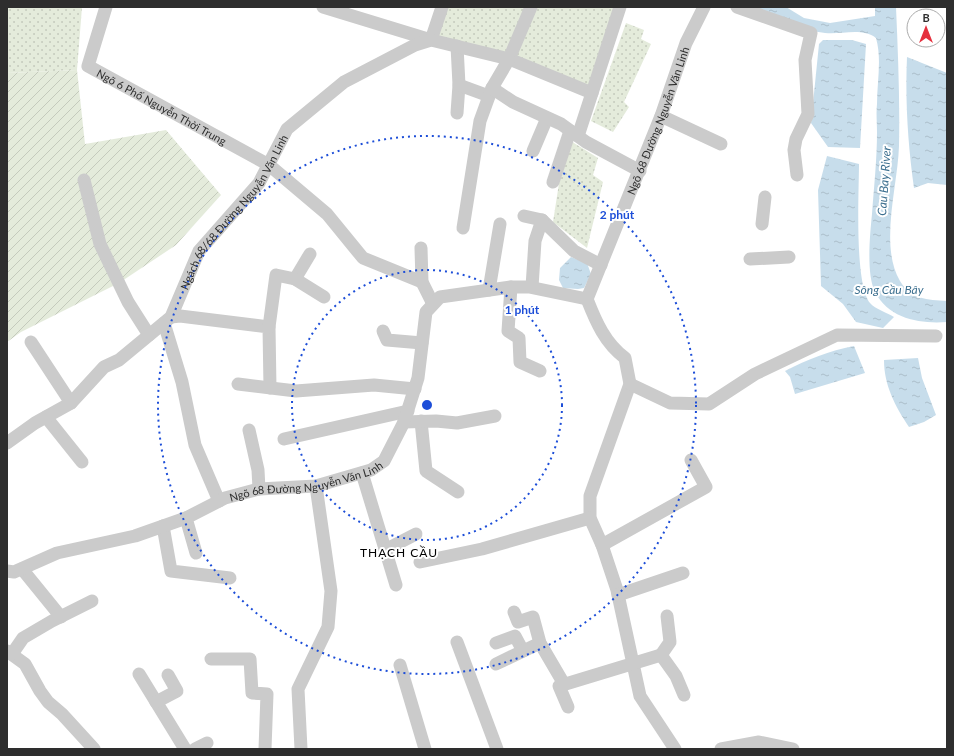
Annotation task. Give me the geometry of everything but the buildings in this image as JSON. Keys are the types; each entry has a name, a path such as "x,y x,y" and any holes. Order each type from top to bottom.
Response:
{"street":[{"name":"Ngõ 6 Phố Nguyễn Thời Trung","path":"106,7 88,66 269,165"},
{"path":"323,7 432,40 509,58 592,93"},
{"path":"432,40 442,7"},
{"path":"464,228 480,121 491,92 509,58 531,7"},
{"path":"553,182 592,93 620,7"},
{"name":"Ngõ 68 Đường Nguyễn Văn Linh","path":"587,299 640,171 686,43 704,7"},
{"path":"737,7 811,33 805,60 808,114 796,139 794,150 797,175"},
{"name":"Ngách 68/68 Đường Nguyễn Văn Linh","path":"168,320 199,252 258,182 269,165 287,129 344,82 415,46 432,40"},
{"path":"456,46 459,85 457,113"},
{"path":"459,85 491,92 547,118 614,158 640,171"},
{"path":"661,116 721,144"},
{"path":"533,151 547,118"},
{"path":"269,165 327,214 363,258 422,282"},
{"path":"84,180 100,244 128,302 149,335"},
{"path":"762,224 765,197"},
{"path":"524,216 542,220 574,251 601,265"},
{"path":"532,287 535,241 542,220"},
{"path":"489,290 500,224"},
{"path":"421,248 422,282 433,304 440,297 511,287 532,287 587,299 598,327 615,351 625,358 630,384 590,496 590,518 602,545 618,594 634,662 640,696 675,749"},
{"path":"295,279 310,254"},
{"path":"750,259 789,257"},
{"path":"270,388 269,326 276,275 295,279 324,297"},
{"path":"511,287 508,331 520,338 520,362 540,371"},
{"name":"Ngõ 68 Đường Nguyễn Văn Linh","path":"7,571 14,572 57,553 135,536 186,518 219,501 258,489 316,486 371,470 384,461 406,416 418,378 426,312 433,304"},
{"path":"7,443 46,417 71,403 104,367 119,360 168,320 180,316 269,326"},
{"path":"168,320 195,445 219,501"},
{"path":"383,331 387,340 422,343"},
{"path":"630,384 670,403 709,404 755,374 837,335 936,336"},
{"path":"31,342 71,403"},
{"path":"238,384 296,391 374,385 415,388"},
{"path":"284,439 406,416 421,421 457,423 495,416"},
{"path":"46,417 82,462"},
{"path":"421,421 426,471 458,492"},
{"path":"250,430 258,470 258,489"},
{"path":"602,545 706,487 691,460"},
{"path":"362,472 396,585"},
{"path":"301,749 298,689 328,627 331,591 316,486"},
{"path":"186,518 196,553"},
{"path":"420,562 482,548 590,518"},
{"path":"163,526 172,571 230,578"},
{"path":"385,550 416,534"},
{"path":"22,569 61,617"},
{"path":"618,594 683,573"},
{"path":"92,601 23,638 10,653 25,664 48,702 62,714 94,749"},
{"path":"514,612 518,622 533,617 540,643 564,684"},
{"path":"568,707 559,686 661,655 670,642 667,616"},
{"path":"496,643 515,636 524,651"},
{"path":"456,642 496,749"},
{"path":"496,664 540,643"},
{"path":"661,655 676,676 684,696"},
{"path":"211,659 250,659 252,693 267,694 265,749"},
{"path":"400,665 425,749"},
{"path":"139,674 185,749"},
{"path":"156,702 177,691 168,675"},
{"path":"721,749 759,742 793,749"},
{"path":"195,749 207,743"}],"green space":[{"path":"7,7 82,7 77,70 7,73"},
{"path":"442,7 621,7 592,93 432,40"},
{"path":"626,23 644,30 641,39 651,44 624,102 629,107 613,132 591,121"},
{"path":"77,70 85,144 166,130 221,195 176,245 119,283 21,332 7,342 7,73"},
{"path":"566,138 598,158 593,175 603,182 587,248 553,222"}],"water":[{"name":"Sông Cầu Bây","path":"751,7 786,7 804,18 830,23 875,16 875,7 896,7 899,146 891,215 891,251 894,267 900,281 909,292 926,299 947,301 947,322 916,321 897,314 881,301 872,284 870,275 870,243 877,132 879,62 876,38 858,32 825,33 806,29"},
{"path":"823,40 852,40 866,44 860,148 828,147 811,123 819,44"},
{"path":"907,57 947,73 947,185 928,183 914,188 910,156 906,90"},
{"path":"827,156 859,164 859,258 865,292 870,303 894,317 883,328 856,322 843,304 821,286 818,190"},
{"path":"571,257 587,263 591,274 584,288 563,288 559,280 560,268"},
{"path":"854,346 865,373 795,394 790,377 785,371 819,356"},
{"path":"918,358 922,378 936,415 924,422 909,427 899,411 888,387 884,369 884,360"}],"district":[{"name":"THẠCH CẦU","path":"399,552"}],"water label":[{"name":"Cau Bay River","path":"884,181"}]}
